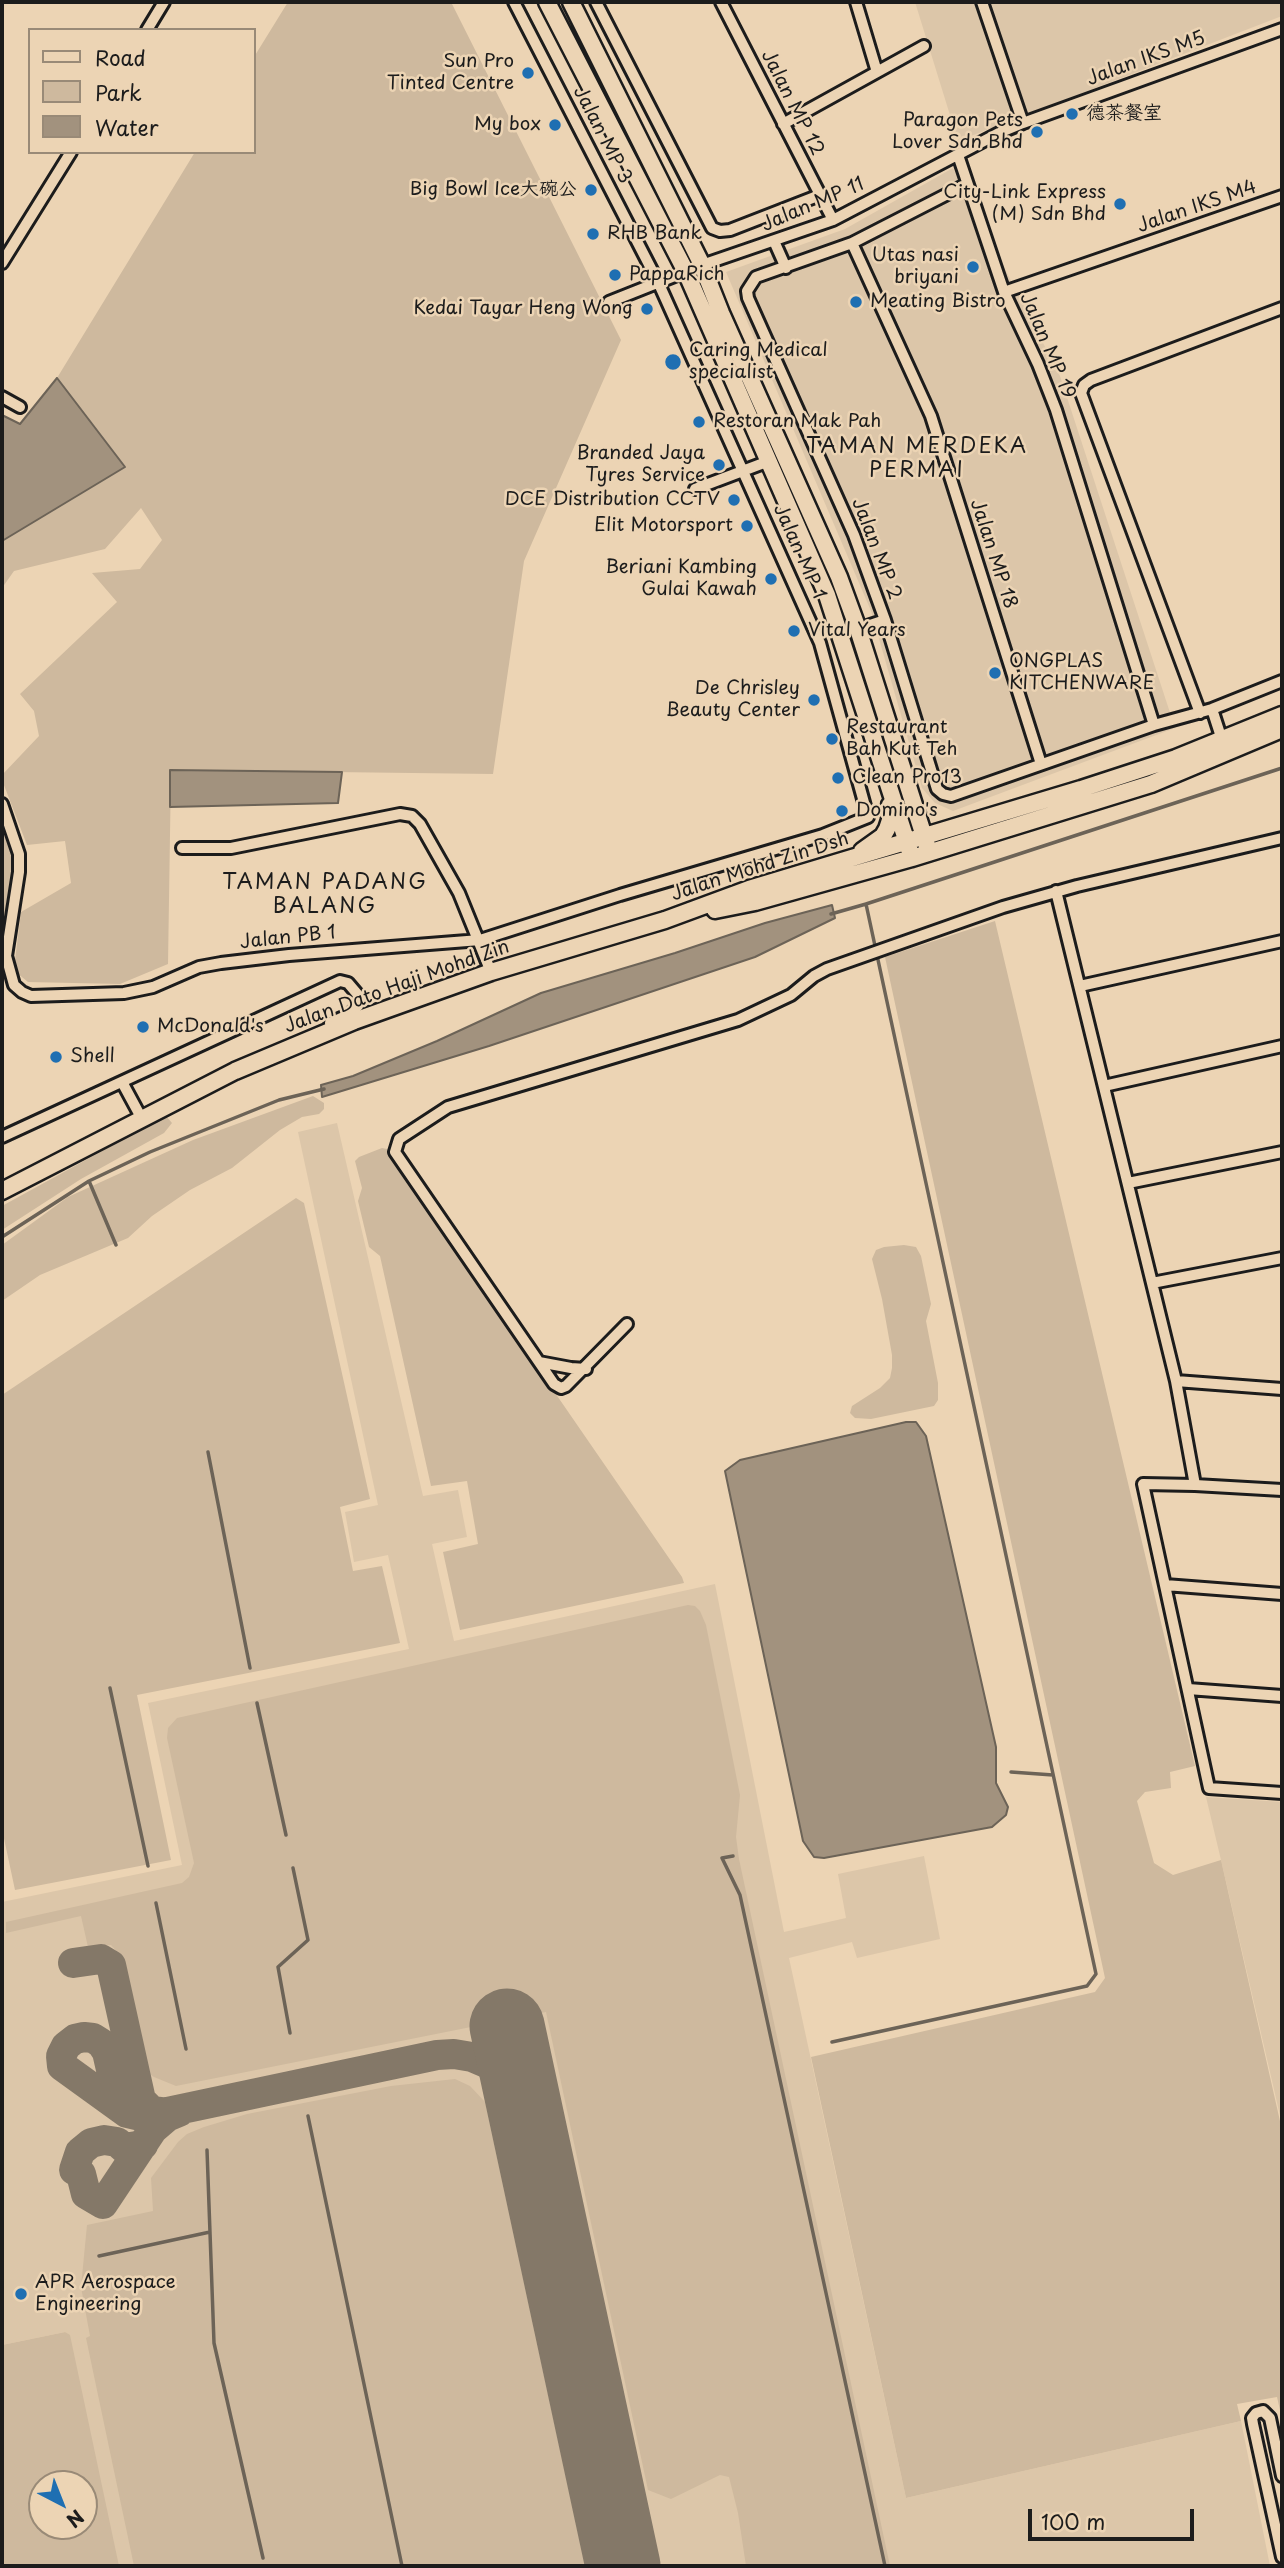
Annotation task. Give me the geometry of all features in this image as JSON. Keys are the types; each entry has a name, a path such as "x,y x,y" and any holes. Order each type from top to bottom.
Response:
{"main road":[{"path":"547,2 686,272 827,595 912,858"},
{"path":"571,2 702,265 828,552 858,629 927,844"},
{"name":"Jalan Mohd Zin Dsh","path":"665,920 755,902 912,858 927,844 964,825 1081,789 1222,740 1282,715"},
{"name":"Jalan Mohd Zin Dsh","path":"665,920 750,889 907,842 927,844 1151,784 1282,729"},
{"path":"905,782 925,815 937,822 964,825"},
{"path":"852,859 887,830 890,820 890,795"},
{"name":"Jalan Dato Haji Mohd Zin","path":"2,1191 235,1071 354,1021 491,972 665,920"}],"street":[{"path":"148,28 164,2"},
{"name":"Jalan MP 3","path":"514,2 659,284"},
{"path":"596,2 712,228 720,232 730,230 820,195"},
{"name":"Jalan MP 12","path":"721,2 833,219"},
{"path":"856,2 877,72"},
{"path":"982,2 1023,123"},
{"name":"Jalan IKS M5","path":"1023,123 1282,29"},
{"path":"783,124 924,46"},
{"name":"Jalan MP 11","path":"609,302 702,265 833,219 1023,123"},
{"path":"3,256 70,154"},
{"name":"Jalan MP 19","path":"958,155 1004,292 1056,410 1154,725"},
{"path":"774,241 786,268 852,243 967,184"},
{"name":"Jalan IKS M4","path":"1004,292 1282,196"},
{"name":"Jalan MP 18","path":"852,243 930,416 1041,764"},
{"name":"Jalan MP 2","path":"786,268 755,277 747,291 748,298 854,535 885,620 937,789 951,796 1041,764"},
{"name":"Jalan MP 1","path":"480,940 823,835 868,817 820,643 659,284"},
{"path":"1222,740 1206,711 1081,393 1084,385 1091,380 1282,308"},
{"path":"2,397 20,407"},
{"path":"695,489 769,461"},
{"path":"858,629 885,620"},
{"path":"1041,764 1154,725 1206,711 1282,681"},
{"name":"Jalan PB 1","path":"2,804 19,853 19,872 6,956 14,985 31,996 124,993 153,987 199,967 221,963 480,940"},
{"path":"182,848 231,848 400,814 412,816 420,824 459,893 491,972"},
{"path":"627,1324 586,1369 566,1386 561,1388 554,1384 395,1152 399,1139 448,1107 738,1020 791,995 821,972 1003,907 1056,891 1282,838"},
{"path":"1056,891 1176,1381 1195,1485"},
{"path":"1080,986 1282,940"},
{"path":"2,1137 340,981 354,988 359,996 358,1006 350,1014 304,1035 285,1050"},
{"path":"1104,1086 1282,1046"},
{"path":"122,1082 142,1119"},
{"path":"1128,1184 1282,1152"},
{"path":"1152,1283 1282,1258"},
{"path":"540,1362 586,1369"},
{"path":"1176,1381 1282,1389"},
{"path":"1282,1490 1143,1484 1209,1788 1282,1793"},
{"path":"1165,1585 1282,1594"},
{"path":"1188,1689 1282,1696"},
{"path":"1282,2476 1270,2418 1263,2411 1256,2413 1252,2424 1282,2557"}],"shaded area":[{"path":"915,2 1282,2 1282,16 958,141"},
{"path":"953,168 1060,376 1175,728 953,811 935,803 922,788 871,611 726,272 845,229"},
{"path":"337,1123 423,1496 458,1490 467,1537 432,1544 454,1641 715,1584 784,1932 846,1918 838,1874 924,1856 940,1939 857,1958 852,1942 789,1958 906,2498 1241,2421 1270,2566 115,2566 98,2486 98,2470 94,2470 65,2332 2,2345 2,1902 182,1865 148,1703 409,1649 388,1555 354,1562 345,1512 378,1505 298,1132"},
{"path":"1206,1797 1282,1802 1282,2124 1221,1860"}],"green space":[{"path":"288,2 451,2 621,340 524,561 493,774 171,770 168,964 120,984 28,982 17,973 15,960 21,912 71,883 65,841 27,845 2,780 2,775 39,736 34,711 20,694 117,602 92,573 140,569 162,540 141,508 105,549 14,571 2,588 2,541 124,467 57,378 194,154 256,154 256,54"},
{"path":"2,819 14,857 2,932"},
{"path":"995,921 1195,1766 1170,1772 1171,1788 1145,1792 1137,1801 1154,1863 1173,1875 1221,1860 1282,2130 1282,2419 1277,2397 1237,2404 1241,2421 906,2498 811,2057 1095,1992 1105,1978 885,957"},
{"path":"313,1096 324,1103 324,1109 319,1114 302,1117 280,1130 232,1168 190,1190 152,1216 128,1238 40,1275 2,1301 2,1245 68,1197 193,1140"},
{"path":"166,1116 172,1123 164,1133 81,1179 2,1230 2,1206"},
{"path":"382,1148 387,1149 684,1583 460,1630 443,1552 478,1544 467,1481 431,1486 380,1256 369,1247 358,1201 362,1188 355,1161"},
{"path":"296,1198 304,1203 370,1499 340,1507 353,1571 382,1566 400,1643 137,1695 171,1860 15,1890 2,1829 2,1395"},
{"path":"904,1245 916,1247 921,1256 931,1304 926,1321 938,1383 938,1400 934,1406 871,1419 855,1418 850,1413 852,1406 880,1388 890,1378 892,1368 882,1299 872,1259 876,1250"},
{"path":"688,1605 695,1606 700,1611 706,1625 740,1795 736,1837 739,1859 890,2566 746,2566 729,2477 720,2475 671,2499 648,2490 546,2012 176,2086 145,2071 127,1978 119,1954 111,1945 88,1947 81,1916 6,1933 6,1922 182,1883 189,1877 194,1863 167,1738 168,1728 177,1718"},
{"path":"455,2079 470,2086 485,2102 585,2566 134,2566 86,2338 90,2336 81,2287 87,2225 153,2211 151,2178 178,2142 187,2134 204,2127 247,2114 391,2086"},
{"path":"65,2332 70,2335 119,2566 2,2566 2,2345"}],"water":[{"path":"57,378 125,467 2,541 2,415 20,424"},
{"path":"170,770 342,772 338,803 170,807"},
{"path":"832,905 835,918 755,957 489,1046 322,1097 321,1085 353,1076 437,1041 541,993 765,923"},
{"path":"906,1422 916,1422 926,1436 996,1747 996,1783 1008,1807 1006,1815 992,1827 824,1858 814,1857 803,1841 725,1471 740,1460"}],"waterway":[{"path":"832,2042 1087,1986 1096,1974 866,904 1282,768"},
{"path":"831,914 866,904"},
{"path":"2,1237 89,1181 150,1152 279,1100 324,1089"},
{"path":"89,1181 116,1245"},
{"path":"208,1452 250,1668"},
{"path":"110,1688 148,1866"},
{"path":"257,1703 286,1835"},
{"path":"1011,1772 1053,1775"},
{"path":"733,1856 722,1858 740,1895 885,2566"},
{"path":"290,2033 278,1967 308,1940 293,1868"},
{"path":"156,1903 186,2049"},
{"path":"308,2116 402,2566"},
{"path":"207,2150 214,2343 263,2558"},
{"path":"99,2256 210,2232"}],"taxiway":[{"path":"73,1963 101,1959 111,1965 141,2100 152,2111 168,2113"},
{"path":"117,2096 107,2052 101,2043 84,2037 75,2039 66,2046 61,2056 62,2066 127,2113 144,2117 437,2055 472,2057 493,2066 508,2081 515,2091 530,2131"},
{"path":"143,2145 124,2148 117,2142 104,2140 91,2143 80,2152 74,2170 81,2174 86,2194 103,2204 153,2129 167,2117 179,2112"}],"runway":[{"path":"507,2026 623,2566"}],"place":[{"name":"Sun Pro Tinted Centre","path":"528,73"},
{"name":"德茶餐室","path":"1072,114"},
{"name":"My box","path":"555,125"},
{"name":"Paragon Pets Lover Sdn Bhd","path":"1037,132"},
{"name":"Big Bowl Ice大碗公","path":"591,190"},
{"name":"City-Link Express (M) Sdn Bhd","path":"1120,204"},
{"name":"RHB Bank","path":"593,234"},
{"name":"Utas nasi briyani","path":"973,267"},
{"name":"PappaRich","path":"615,275"},
{"name":"Meating Bistro","path":"856,302"},
{"name":"Kedai Tayar Heng Wong","path":"647,309"},
{"name":"Caring Medical specialist","path":"673,362"},
{"name":"Restoran Mak Pah","path":"699,422"},
{"name":"Branded Jaya Tyres Service","path":"719,465"},
{"name":"DCE Distribution CCTV","path":"734,500"},
{"name":"Elit Motorsport","path":"747,526"},
{"name":"Beriani Kambing Gulai Kawah","path":"771,579"},
{"name":"Vital Years","path":"794,631"},
{"name":"ONGPLAS KITCHENWARE","path":"995,673"},
{"name":"De Chrisley Beauty Center","path":"814,700"},
{"name":"Restaurant Bah Kut Teh","path":"832,739"},
{"name":"Clean Pro13","path":"838,778"},
{"name":"Domino's","path":"842,811"},
{"name":"McDonald's","path":"143,1027"},
{"name":"Shell","path":"56,1057"},
{"name":"APR Aerospace Engineering","path":"21,2294"}],"district":[{"name":"TAMAN MERDEKA PERMAI","path":"917,459"},
{"name":"TAMAN PADANG BALANG","path":"325,895"}]}
